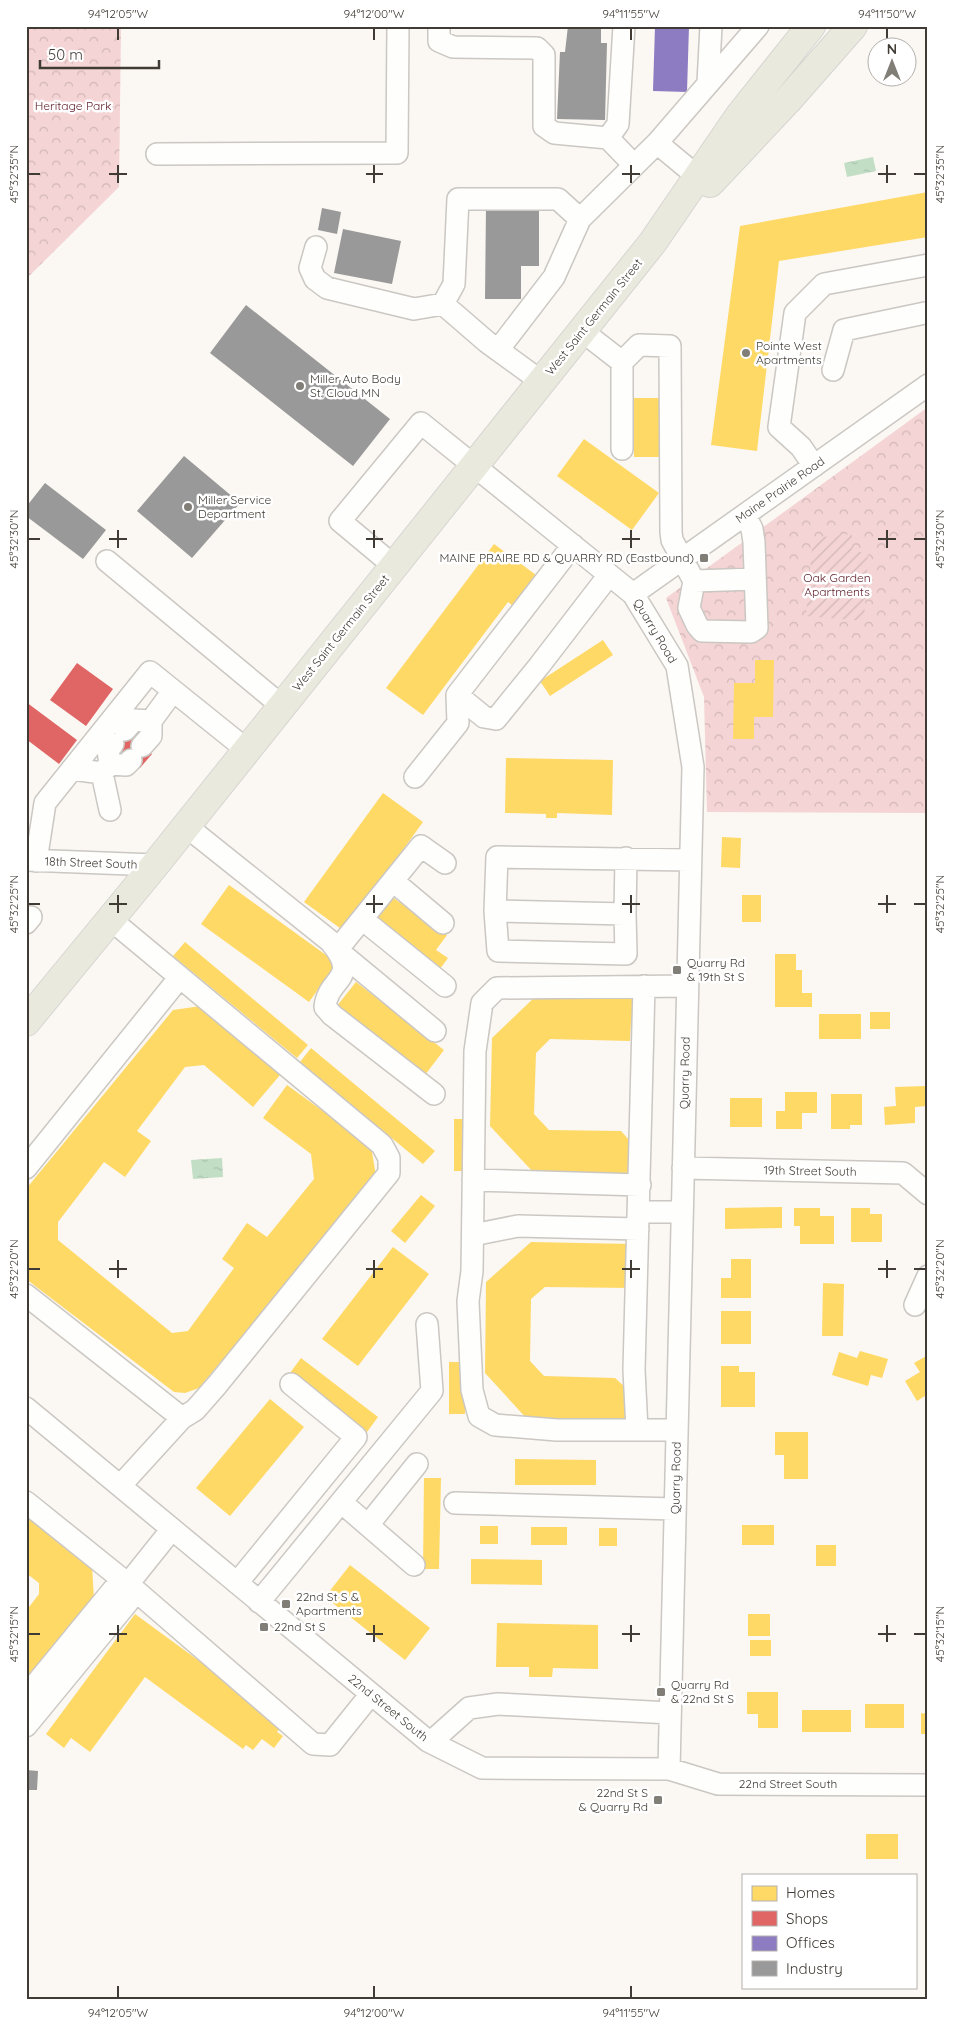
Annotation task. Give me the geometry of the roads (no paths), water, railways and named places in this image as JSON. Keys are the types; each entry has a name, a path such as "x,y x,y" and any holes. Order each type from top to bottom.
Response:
{"main road":[{"name":"West Saint Germain Street","path":"26,1022 155,865 654,242 752,98 811,26"},
{"name":"West Saint Germain Street","path":"654,242 788,100 853,26"}],"street":[{"path":"157,154 398,153 398,26"},
{"path":"439,26 439,41 453,47 537,48 544,55 544,126 554,133 608,138 634,165"},
{"path":"608,138 618,124 624,26"},
{"path":"708,83 711,26"},
{"path":"498,350 554,277 580,219 657,143 758,26"},
{"path":"657,143 698,177"},
{"path":"443,304 454,284 458,198 558,199 580,219"},
{"path":"316,247 310,268 315,279 327,288 414,309 443,304 498,350 542,382"},
{"path":"814,466 801,447 779,426 795,313 824,284 928,265"},
{"path":"833,370 844,330 927,317"},
{"path":"582,332 622,362"},
{"path":"622,449 622,362 640,345 670,346 671,532 672,540 694,581 689,608 702,632 751,632 757,628 754,542 752,529 745,514"},
{"name":"Maine Prairie Road","path":"633,594 928,385"},
{"name":"Quarry Road","path":"394,566 340,521 420,423 633,594 677,666 693,767 669,1770"},
{"path":"415,777 458,723 457,695 573,545"},
{"path":"107,561 282,706"},
{"path":"457,695 484,717 496,719 609,575"},
{"path":"694,581 755,579"},
{"path":"31,861 45,803 150,672 247,750"},
{"path":"72,769 120,753 151,736 151,720 173,690"},
{"path":"110,810 120,753"},
{"path":"186,826 330,941 338,950 435,1031"},
{"path":"338,950 421,846 445,863"},
{"path":"626,858 626,954 498,951 496,911 497,857 626,858 690,860"},
{"name":"18th Street South","path":"31,861 155,865"},
{"path":"393,881 443,923"},
{"path":"496,911 625,914"},
{"path":"26,917 31,917 26,923"},
{"path":"110,919 382,1145 389,1158 389,1173 217,1385 195,1410 182,1418 120,1486"},
{"path":"362,919 445,986"},
{"path":"338,950 345,966 343,974 326,1000 325,1007 332,1015 434,1094"},
{"path":"26,1168 180,977"},
{"path":"637,1430 634,1370 644,986"},
{"path":"677,1430 557,1430 494,1425 479,1416 472,1390 468,1301 472,1271 475,1051 482,1003 497,988 688,986"},
{"name":"19th Street South","path":"683,1168 904,1173 928,1194"},
{"path":"473,1180 640,1185"},
{"path":"473,1235 518,1226 639,1221 682,1212"},
{"path":"914,1305 928,1276"},
{"path":"26,1295 182,1418"},
{"path":"259,1602 432,1391 427,1324"},
{"path":"291,1384 379,1455"},
{"name":"22nd Street South","path":"26,1408 431,1742 482,1768 669,1770 718,1784 928,1785"},
{"path":"237,1583 356,1437"},
{"path":"368,1525 417,1464"},
{"path":"26,1502 128,1584 313,1744 330,1745 371,1694"},
{"path":"341,1502 414,1565"},
{"path":"455,1503 675,1509"},
{"path":"26,1696 113,1590 128,1584 172,1529"},
{"path":"26,1726 128,1602 128,1584"},
{"path":"431,1742 469,1708 498,1704 670,1713"}],"water":[{"path":"873,157 876,171 847,177 844,163"},
{"path":"222,1158 223,1177 193,1179 191,1160"}],"place":[{"name":"Pointe West Apartments","path":"746,353"},
{"name":"Miller Auto Body St. Cloud MN","path":"300,386"},
{"name":"Miller Service Department","path":"188,507"},
{"name":"MAINE PRAIRE RD & QUARRY RD (Eastbound)","path":"704,558"},
{"name":"Quarry Rd & 19th St S","path":"677,970"},
{"name":"22nd St S & Apartments","path":"286,1604"},
{"name":"22nd St S","path":"264,1627"},
{"name":"Quarry Rd & 22nd St S","path":"661,1692"},
{"name":"22nd St S & Quarry Rd","path":"658,1800"}],"park label":[{"name":"Heritage Park","path":"73,106"},
{"name":"Oak Garden Apartments","path":"837,585"}]}
